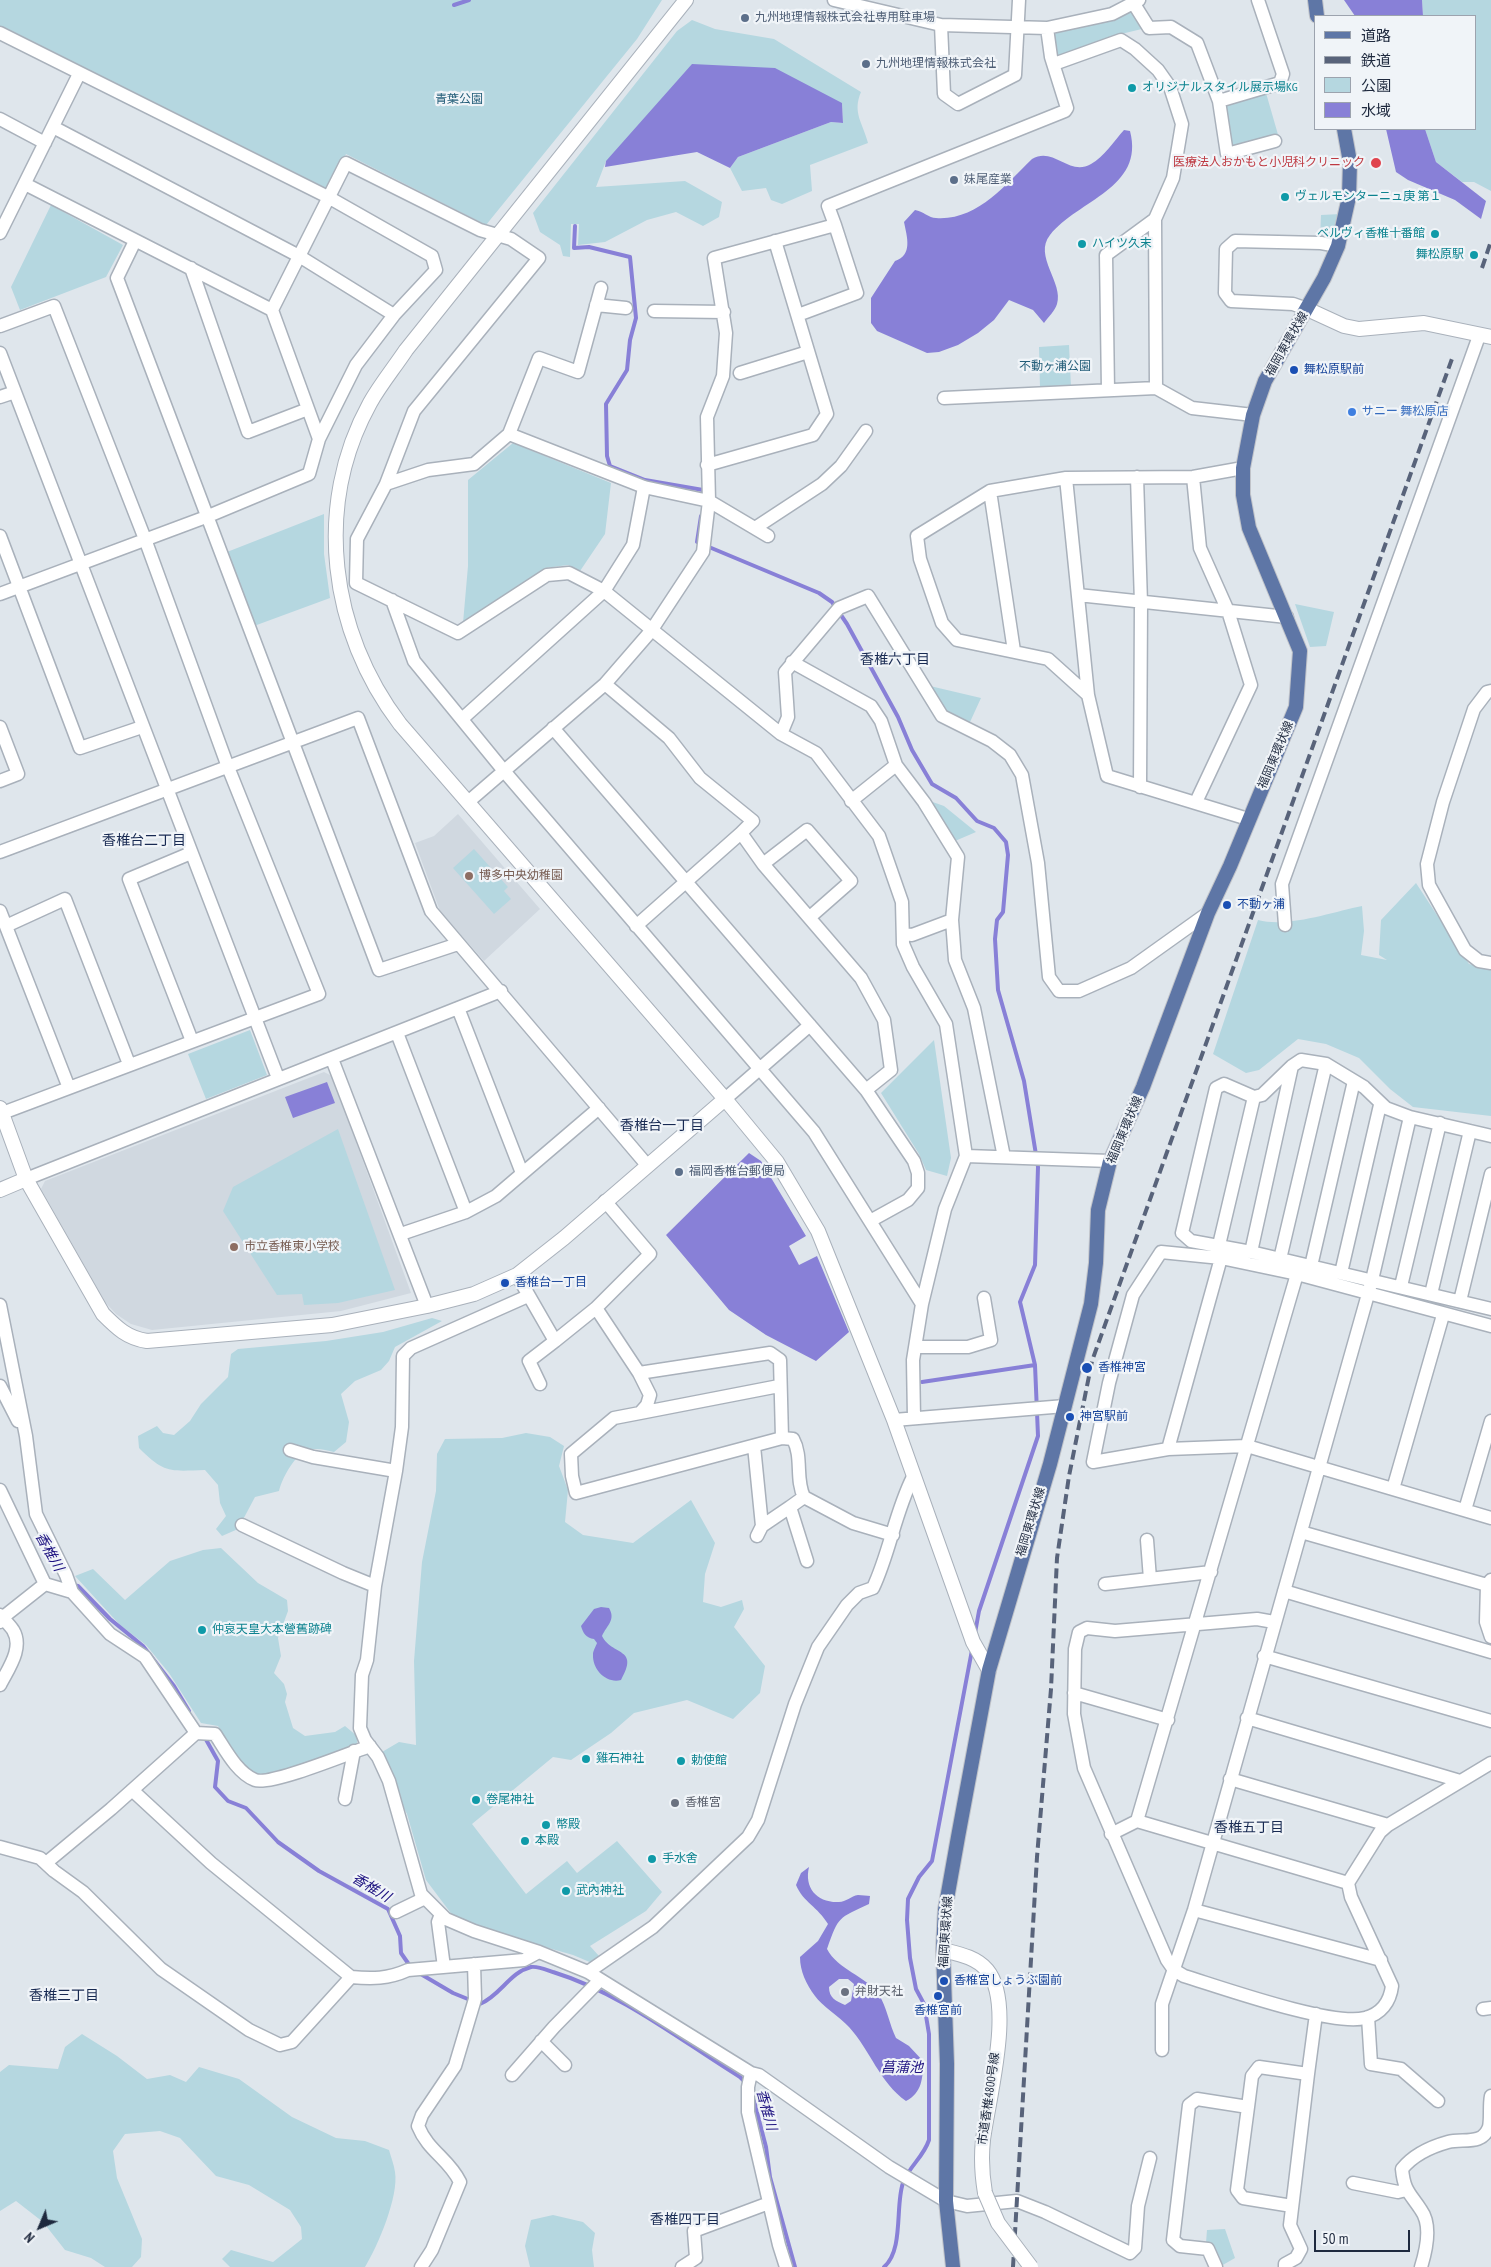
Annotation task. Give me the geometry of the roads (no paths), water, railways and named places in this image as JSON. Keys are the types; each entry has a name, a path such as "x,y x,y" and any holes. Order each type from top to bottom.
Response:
{"main road":[{"path":"1314,0 1317,15"},
{"name":"福岡東環状線","path":"950,2267 946,2201 947,2064 943,1950 945,1910 989,1670 1050,1464 1091,1304 1096,1263 1098,1210 1110,1161 1144,1087 1208,913 1230,866 1296,707 1300,651 1249,528 1243,495 1243,468 1253,415 1265,381 1307,309 1338,246 1349,197 1350,162 1344,130"}],"street":[{"path":"686,0 500,235 406,350 370,403 352,442 336,506 336,571 342,603 364,668 383,702 400,724 725,1098 777,1162 818,1231 894,1420 973,1642 989,1670"},
{"path":"834,0 941,25 1047,28 1112,14 1137,2 1149,28 1171,27 1196,43 1218,101 1227,154 1274,141"},
{"path":"941,25 944,94 958,104 1015,75 1019,0"},
{"path":"1218,101 1280,83 1283,74 1258,0"},
{"path":"798,315 857,293 828,206 1065,111 1067,108 1051,57 1047,28"},
{"path":"0,33 328,197 432,256 436,270 394,315 356,365 320,439 309,474 206,517 80,562 0,594"},
{"path":"1054,64 1121,40 1158,70 1170,87 1182,124 1173,178 1155,219 1156,388"},
{"path":"0,233 80,74"},
{"path":"0,119 45,143"},
{"path":"53,127 299,256 394,315"},
{"path":"272,310 346,163 480,230 511,239 539,258 414,411 386,484 357,539 356,582 458,633 547,575 568,573 604,591 651,631 781,734 816,753 879,836 902,902 903,944 913,967 946,1024 966,1156 945,1209 922,1304 913,1360 914,1418"},
{"path":"25,184 272,310 320,439"},
{"path":"1108,390 1106,255 1155,219"},
{"path":"468,802 605,684 651,631 702,552 709,501 707,417 723,376 726,332 714,258 835,224"},
{"path":"135,241 117,278 379,970 458,944"},
{"path":"707,465 813,435 827,414 775,241"},
{"path":"1286,924 1282,884 1485,337 1453,328 1424,323 1358,329 1344,326 1293,304 1230,300 1225,292 1226,249 1235,241 1338,246"},
{"path":"191,268 248,432 308,409"},
{"path":"386,484 428,470 474,464 510,434 540,358 578,372 601,288"},
{"path":"596,305 626,308"},
{"path":"0,326 54,306 145,539 228,767 318,994 1,1112 26,1179 103,1314 121,1332 135,1339 147,1341 332,1325 428,1306 474,1294 517,1275 564,1238 810,1025"},
{"path":"654,311 724,312"},
{"path":"740,374 808,352"},
{"path":"0,353 278,1078"},
{"path":"944,398 1156,388 1192,408 1253,415"},
{"path":"0,397 15,392"},
{"path":"755,528 822,484 841,466 866,431"},
{"path":"510,434 644,486 709,501 768,536"},
{"path":"1088,695 1048,659 957,640 942,623 920,558 917,536 990,491 1066,478 1193,477 1243,468"},
{"path":"1193,477 1200,548 1228,611 1251,685 1196,802"},
{"path":"1066,478 1088,695 1107,776 1248,819"},
{"path":"1137,478 1141,602 1140,787"},
{"path":"462,720 604,591 633,545 644,486"},
{"path":"990,491 1014,651"},
{"path":"0,536 80,748 142,727"},
{"path":"1078,595 1287,616"},
{"path":"781,734 788,717 785,672 839,608 868,596 942,716 992,741 1010,755 1022,775 1038,863 1049,977 1059,991 1079,991 1131,968 1208,913"},
{"path":"392,600 414,661 504,771 814,1132 922,1304"},
{"path":"792,662 871,706 880,721 896,765 924,802 958,857 952,920 955,960 958,973 974,1008 1004,1157"},
{"path":"605,684 669,738 700,778 753,821 636,926"},
{"path":"1491,691 1487,692 1474,709 1443,802 1427,864 1427,876 1429,885 1465,950 1478,961 1491,963"},
{"path":"0,852 358,718 431,911 647,1165"},
{"path":"0,727 18,774 0,781"},
{"path":"553,728 866,1090 914,1161 918,1173 918,1188 908,1200 870,1221"},
{"path":"851,801 896,765"},
{"path":"763,864 807,830 851,881 810,917"},
{"path":"741,833 763,864 861,978 884,1020 891,1070 866,1090"},
{"path":"191,853 130,879 192,1041"},
{"path":"6,926 66,899 129,1064"},
{"path":"0,911 69,1088"},
{"path":"903,934 912,935 952,920"},
{"path":"0,1190 501,991"},
{"path":"458,1008 522,1173"},
{"path":"397,1033 466,1212"},
{"path":"332,1059 428,1306"},
{"path":"1491,1136 1410,1117 1380,1104 1364,1087 1326,1064 1301,1060 1292,1066 1262,1095 1254,1097 1224,1084 1216,1088 1182,1233 1191,1240 1401,1286 1486,1308 1489,1325 1443,1315 1297,1274 1221,1258 1161,1252 1133,1295 1109,1383 1093,1462 1168,1449 1247,1446 1491,1518"},
{"path":"1280,1259 1326,1064"},
{"path":"1251,1252 1292,1066"},
{"path":"1311,1266 1354,1081"},
{"path":"1219,1245 1254,1097"},
{"path":"1341,1273 1380,1104"},
{"path":"401,1234 466,1212 496,1196 599,1108"},
{"path":"1162,2050 1162,2004 1194,1910 1264,1656 1372,1280 1410,1117"},
{"path":"1401,1286 1440,1123"},
{"path":"1431,1294 1470,1131"},
{"path":"966,1156 1110,1161"},
{"path":"1460,1301 1491,1174"},
{"path":"540,1384 529,1361 596,1308 650,1254 605,1201"},
{"path":"1168,1449 1221,1258"},
{"path":"1137,1821 1297,1274"},
{"path":"517,1275 555,1341"},
{"path":"528,1296 412,1348 403,1356 402,1427 362,1675 360,1728 365,1740 378,1757 389,1781 421,1894 446,1919 474,1931 539,1952 588,1972 751,2073 759,2075 889,2167 946,2201 967,2206 1017,2201 1045,2212 1130,2253 1135,2248 1138,2206 1150,2158"},
{"path":"915,1347 968,1346 992,1340 984,1298"},
{"path":"0,1305 26,1436 36,1514 66,1574 72,1592 110,1634 145,1657 196,1733"},
{"path":"596,1308 639,1373 650,1395 647,1405 640,1413"},
{"path":"1393,1489 1443,1315"},
{"path":"639,1373 770,1353 780,1360 782,1438"},
{"path":"0,1386 26,1436"},
{"path":"780,1386 614,1418 571,1454 572,1476 576,1493 782,1438 793,1440 798,1449 801,1490 804,1497 853,1524 893,1535"},
{"path":"894,1420 1065,1406"},
{"path":"1465,1510 1491,1421"},
{"path":"754,1446 760,1531 804,1497"},
{"path":"290,1450 313,1457 396,1471"},
{"path":"588,1972 653,1927 748,1837 758,1820 795,1704 818,1647 848,1605 859,1593 873,1588 885,1564 905,1494 914,1477"},
{"path":"0,1490 45,1584 72,1592"},
{"path":"790,1507 807,1561"},
{"path":"242,1525 343,1573 375,1586"},
{"path":"1301,1532 1489,1583 1486,1622 1491,1637"},
{"path":"1147,1540 1150,1579"},
{"path":"1105,1584 1211,1572"},
{"path":"0,1685 12,1664 17,1644 13,1630 1,1618 45,1584"},
{"path":"1284,1591 1491,1652"},
{"path":"1274,1622 1257,1619 1115,1631 1087,1628 1079,1632 1075,1649 1074,1714 1084,1768 1167,1960 1174,1970 1184,1976 1316,2014 1351,2019 1368,2016 1384,2007 1390,1997 1392,1986 1351,1897 1348,1882 1380,1832 1388,1825 1491,1763"},
{"path":"1264,1656 1491,1721"},
{"path":"1074,1693 1168,1720"},
{"path":"1247,1718 1460,1781"},
{"path":"46,1863 196,1733 215,1734 236,1765 257,1781 277,1779 370,1746"},
{"path":"345,1799 354,1751"},
{"path":"1230,1779 1388,1825"},
{"path":"132,1790 211,1863 351,1978 380,1979 393,1977 408,1970 524,1960 539,1952"},
{"path":"1111,1834 1137,1821 1348,1882"},
{"path":"0,1847 40,1858 83,1892 168,1974 249,2030 280,2045 292,2042 351,1978"},
{"path":"396,1912 425,1898"},
{"path":"1194,1910 1381,1960"},
{"path":"441,1914 438,1922 444,1967"},
{"name":"市道香椎4800号線","path":"943,1950 977,1961 988,1971 998,1994 1000,2009 994,2074 983,2140 981,2168 986,2193 998,2223 1032,2267"},
{"path":"422,2267 432,2250 460,2182 455,2172 424,2140 418,2126 422,2115 455,2066 475,1999 474,1964"},
{"path":"512,2075 600,1980"},
{"path":"1285,2267 1285,2264 1296,2258 1301,2249 1290,2225 1316,2014"},
{"path":"1368,2016 1370,2064 1401,2069 1438,2101"},
{"path":"541,2042 565,2065"},
{"path":"1292,2206 1243,2198 1237,2190 1252,2076 1259,2067 1308,2074"},
{"path":"751,2073 748,2087 748,2112 786,2267"},
{"path":"1421,2267 1427,2234 1422,2212 1406,2190 1402,2169 1410,2159 1424,2150 1450,2141 1471,2142 1484,2136 1490,2126 1491,2096"},
{"path":"1216,2267 1208,2249 1180,2246 1173,2240 1189,2105 1197,2099 1248,2106"},
{"path":"1353,2182 1398,2192 1406,2190"},
{"path":"682,2267 696,2258 694,2231 769,2203"}],"water":[{"path":"1344,0 1422,0 1423,15 1354,15"},
{"path":"692,64 775,68 842,103 843,123 831,122 738,157 730,168 697,152 605,167 606,161"},
{"path":"1124,130 1130,131 1132,150 1128,166 1119,180 1062,223 1050,235 1046,243 1047,261 1058,296 1056,307 1044,323 1033,310 1009,300 994,320 978,333 958,345 939,352 927,353 877,331 871,323 871,298 895,261 901,258 907,250 904,222 915,210 936,218 964,214 977,208 1001,190 1032,159 1047,156 1068,165 1083,167 1100,157"},
{"path":"1386,130 1425,130 1436,162 1486,201 1481,219 1455,200 1408,180 1396,172"},
{"path":"327,1082 335,1103 293,1118 285,1097"},
{"path":"749,1153 761,1161 806,1236 789,1246 799,1265 817,1256 849,1332 816,1361 766,1335 729,1310 666,1235"},
{"path":"601,1607 609,1608 612,1616 602,1636 606,1642 626,1657 626,1669 621,1680 611,1680 601,1675 593,1660 597,1643 594,1639 585,1635 581,1626 594,1609"},
{"name":"菖蒲池","path":"809,1867 808,1881 810,1888 824,1900 839,1902 858,1895 870,1896 869,1904 841,1919 834,1930 827,1949 838,1962 867,1982 879,1995 896,2038 909,2046 923,2061 922,2079 918,2089 906,2101 897,2094 882,2076 849,2027 818,2000 806,1982 802,1972 800,1957 818,1941 828,1924 799,1891 796,1885 801,1873","holes":["839,1979 848,1979 854,1984 851,2001 845,2005 832,1996 829,1987"]}],"waterway":[{"path":"454,5 469,0"},
{"path":"575,226 574,248 589,247 630,257 636,318 630,340 627,370 606,404 607,456 610,466 645,480 703,490 703,494"},
{"path":"701,516 697,542 819,593 832,602 847,624 898,717 912,750 932,784 956,798 977,821 994,828 1006,842 1008,855 1003,912 997,920 995,939 998,990 1024,1081 1038,1167 1035,1265 1020,1302 1035,1365 1038,1436 979,1611 975,1633"},
{"path":"922,1382 1035,1365"},
{"name":"香椎川","path":"74,1585 78,1586 110,1619 143,1646 174,1686 189,1711"},
{"path":"884,2267 890,2259 897,2239 903,2183 929,2140 929,2034 924,2004 916,1989 910,1958 907,1920 908,1899 919,1877 932,1861 972,1650"},
{"name":"香椎川","path":"204,1736 218,1761 215,1787 228,1801 246,1808 278,1842 319,1871 388,1909 400,1936 401,1953 410,1966"},
{"name":"香椎川","path":"419,1973 453,1993 480,2004 493,1996 524,1970 531,1967 545,1969 578,1981 626,2005 740,2077 747,2084"},
{"name":"香椎川","path":"754,2101 766,2147 770,2177 795,2267"}],"railway":[{"path":"1482,268 1491,241"},
{"path":"1013,2267 1037,1857 1051,1689 1057,1558 1069,1476 1092,1361 1453,356"}],"place":[{"name":"九州地理情報株式会社専用駐車場","path":"745,18"},
{"name":"九州地理情報株式会社","path":"866,64"},
{"name":"オリジナルスタイル展示場KG","path":"1132,88"},
{"name":"医療法人おかもと小児科クリニック","path":"1376,163"},
{"name":"妹尾産業","path":"954,180"},
{"name":"ヴェルモンターニュ庚 第１","path":"1285,197"},
{"name":"ベルヴィ香椎十番館","path":"1435,234"},
{"name":"ハイツ久末","path":"1082,244"},
{"name":"舞松原駅","path":"1474,255"},
{"name":"舞松原駅前","path":"1294,370"},
{"name":"サニー 舞松原店","path":"1352,412"},
{"name":"博多中央幼稚園","path":"469,876"},
{"name":"不動ヶ浦","path":"1227,905"},
{"name":"福岡香椎台郵便局","path":"679,1172"},
{"name":"市立香椎東小学校","path":"234,1247"},
{"name":"香椎台一丁目","path":"505,1283"},
{"name":"香椎神宮","path":"1087,1368"},
{"name":"神宮駅前","path":"1070,1417"},
{"name":"仲哀天皇大本營舊跡碑","path":"202,1630"},
{"name":"雞石神社","path":"586,1759"},
{"name":"勅使館","path":"681,1761"},
{"name":"卷尾神社","path":"476,1800"},
{"name":"香椎宮","path":"675,1803"},
{"name":"幣殿","path":"546,1825"},
{"name":"本殿","path":"525,1841"},
{"name":"手水舍","path":"652,1859"},
{"name":"武內神社","path":"566,1891"},
{"name":"香椎宮しょうぶ園前","path":"944,1981"},
{"name":"弁財天社","path":"845,1992"},
{"name":"香椎宮前","path":"938,1996"}],"district":[{"name":"香椎六丁目","path":"895,660"},
{"name":"香椎台二丁目","path":"144,841"},
{"name":"香椎台一丁目","path":"662,1126"},
{"name":"香椎五丁目","path":"1249,1828"},
{"name":"香椎三丁目","path":"64,1996"},
{"name":"香椎四丁目","path":"685,2220"}],"park label":[{"name":"青葉公園","path":"459,100"},
{"name":"不動ヶ浦公園","path":"1055,367"}]}
